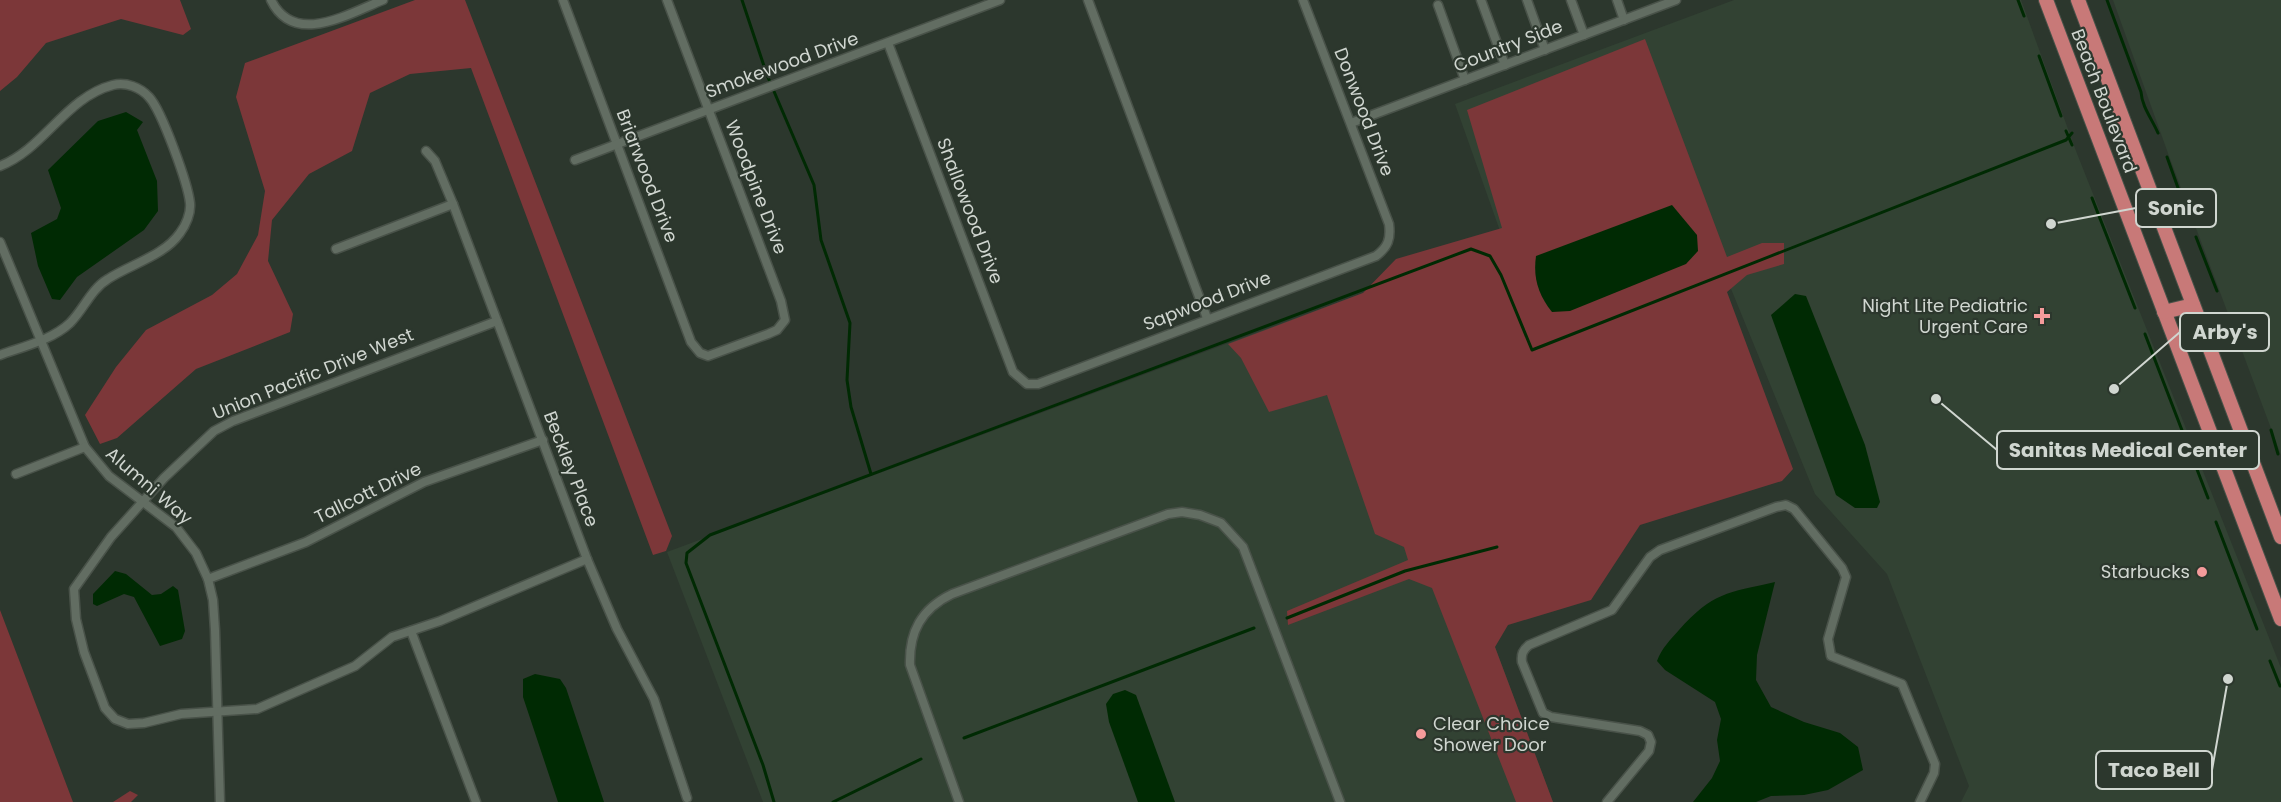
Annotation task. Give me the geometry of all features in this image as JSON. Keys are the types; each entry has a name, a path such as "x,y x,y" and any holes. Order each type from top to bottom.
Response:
{"highway":[{"name":"Beach Boulevard","path":"2046,0 2281,619"},
{"path":"2078,0 2281,537"},
{"path":"2164,312 2193,305"}],"street":[{"path":"271,0 280,15 304,26 329,21 383,0"},
{"name":"Briarwood Drive","path":"563,0 691,342 700,353 708,356"},
{"name":"Woodpine Drive","path":"667,0 781,301 785,320 777,330 708,356"},
{"name":"Smokewood Drive","path":"575,160 1000,0"},
{"path":"1088,0 1207,318"},
{"name":"Donwood Drive","path":"1303,0 1389,224 1391,237"},
{"path":"1481,0 1505,65"},
{"path":"1527,0 1545,50"},
{"path":"1571,0 1584,35"},
{"path":"1617,0 1624,20"},
{"name":"Country Side","path":"1351,123 1624,20 1663,2 1676,0"},
{"path":"1438,5 1465,80"},
{"name":"Shallowood Drive","path":"888,44 1013,372 1027,384"},
{"path":"0,166 17,160 82,101 99,90 124,83 138,87 156,107 190,203 187,220 171,242 99,285 70,322 42,339 0,355"},
{"name":"Beckley Place","path":"426,151 435,161 453,204 587,559 617,629 654,699 687,798"},
{"path":"336,249 453,204"},
{"name":"Sapwood Drive","path":"1027,384 1038,384 1207,318 1376,256 1384,250 1391,237"},
{"name":"Alumni Way","path":"0,242 85,447 109,476 167,519 196,554 208,579 214,620 220,802"},
{"name":"Union Pacific Drive West","path":"216,712 163,716 144,723 128,724 115,719 105,708 97,691 84,652 74,588 84,574 111,537 185,456 214,431 233,421 496,321"},
{"name":"Tallcott Drive","path":"208,579 306,542 424,482 543,440"},
{"path":"16,474 85,447"},
{"path":"1607,802 1649,751 1651,742 1648,735 1640,731 1551,717 1543,713 1522,662 1521,655 1524,649 1612,610 1650,557 1660,550 1786,505 1794,509 1842,568 1846,577 1828,639 1831,656 1839,661 1895,679 1905,690 1935,764 1934,773 1920,802"},
{"path":"959,802 910,665 913,633 927,610 952,594 1134,525 1182,512 1221,523 1238,540 1250,564 1340,802"},
{"path":"216,712 257,709 274,703 355,666 392,637 587,559"},
{"path":"411,631 476,802"}],"shaded area":[{"path":"0,0 180,0 191,29 183,35 121,19 46,43 17,77 0,91"},
{"path":"415,0 465,0 672,536 666,551 653,555 471,68 410,74 370,93 352,151 309,174 272,220 268,261 293,314 290,332 196,369 117,438 100,444 85,415 116,367 146,330 212,295 237,274 258,235 265,191 236,97 245,63"},
{"path":"1734,0 2021,0 2076,151 2281,668 2281,802 1961,802 1969,786 1887,574 1815,494 1727,279 1505,245 1455,104"},
{"path":"2113,0 2281,0 2281,455 2169,156"},
{"path":"1645,39 1727,257 1762,243 1784,243 1784,264 1747,275 1727,292 1793,469 1782,481 1640,525 1591,600 1508,625 1495,647 1553,802 1516,802 1432,588 1409,579 1288,625 1287,611 1408,560 1404,547 1375,534 1327,395 1269,412 1241,358 1228,344 1363,293 1396,259 1502,228 1467,110"},
{"path":"126,112 143,122 137,130 157,181 158,211 144,230 77,277 60,300 52,299 38,266 31,233 57,219 61,208 48,170 98,121"},
{"path":"1672,205 1697,235 1698,251 1686,264 1570,311 1552,312 1538,286 1535,272 1536,256"},
{"path":"1363,293 1553,802 763,802 667,552"},
{"path":"1795,294 1806,296 1865,445 1880,502 1877,508 1855,508 1836,495 1771,315"},
{"path":"115,571 126,574 152,595 161,594 173,586 178,590 185,631 182,639 160,646 134,597 124,594 97,606 93,604 93,594"},
{"path":"1775,582 1757,655 1756,680 1771,707 1804,722 1840,733 1858,747 1863,770 1828,790 1804,795 1771,796 1756,802 1693,802 1712,778 1720,761 1717,740 1721,719 1715,702 1665,670 1657,661 1664,648 1679,630 1691,617 1712,601 1732,592"},
{"path":"0,610 73,802 0,802"},
{"path":"535,674 560,679 566,688 604,802 558,802 523,697 523,679"},
{"path":"1125,690 1136,695 1175,802 1138,802 1109,722 1106,704 1113,694"},
{"path":"130,791 138,795 131,802 113,802"}],"waterway":[{"path":"742,0 767,75 814,185 821,240 850,323 847,380 851,407 871,474"},
{"path":"2018,0 2024,16"},
{"path":"2107,0 2143,103 2158,133"},
{"path":"2039,56 2061,116"},
{"path":"2066,131 2072,145"},
{"path":"774,802 763,765 686,563 687,553 710,535 1471,249 1490,256 1501,275 1532,350 2066,140 2072,133"},
{"path":"2167,157 2187,213"},
{"path":"2092,198 2135,308"},
{"path":"2196,237 2217,291"},
{"path":"2226,316 2229,319"},
{"path":"2145,334 2208,498"},
{"path":"2271,430 2278,454"},
{"path":"2216,522 2257,629"},
{"path":"1287,618 1405,571 1497,547"},
{"path":"964,738 1254,628"},
{"path":"2270,661 2280,686"},
{"path":"833,802 921,759"}],"place":[{"name":"Sonic","path":"2051,224"},
{"name":"Night Lite Pediatric Urgent Care","path":"2042,316"},
{"name":"Arby's","path":"2114,389"},
{"name":"Sanitas Medical Center","path":"1936,399"},
{"name":"Starbucks","path":"2202,572"},
{"name":"Taco Bell","path":"2228,679"},
{"name":"Clear Choice Shower Door","path":"1421,734"}]}
